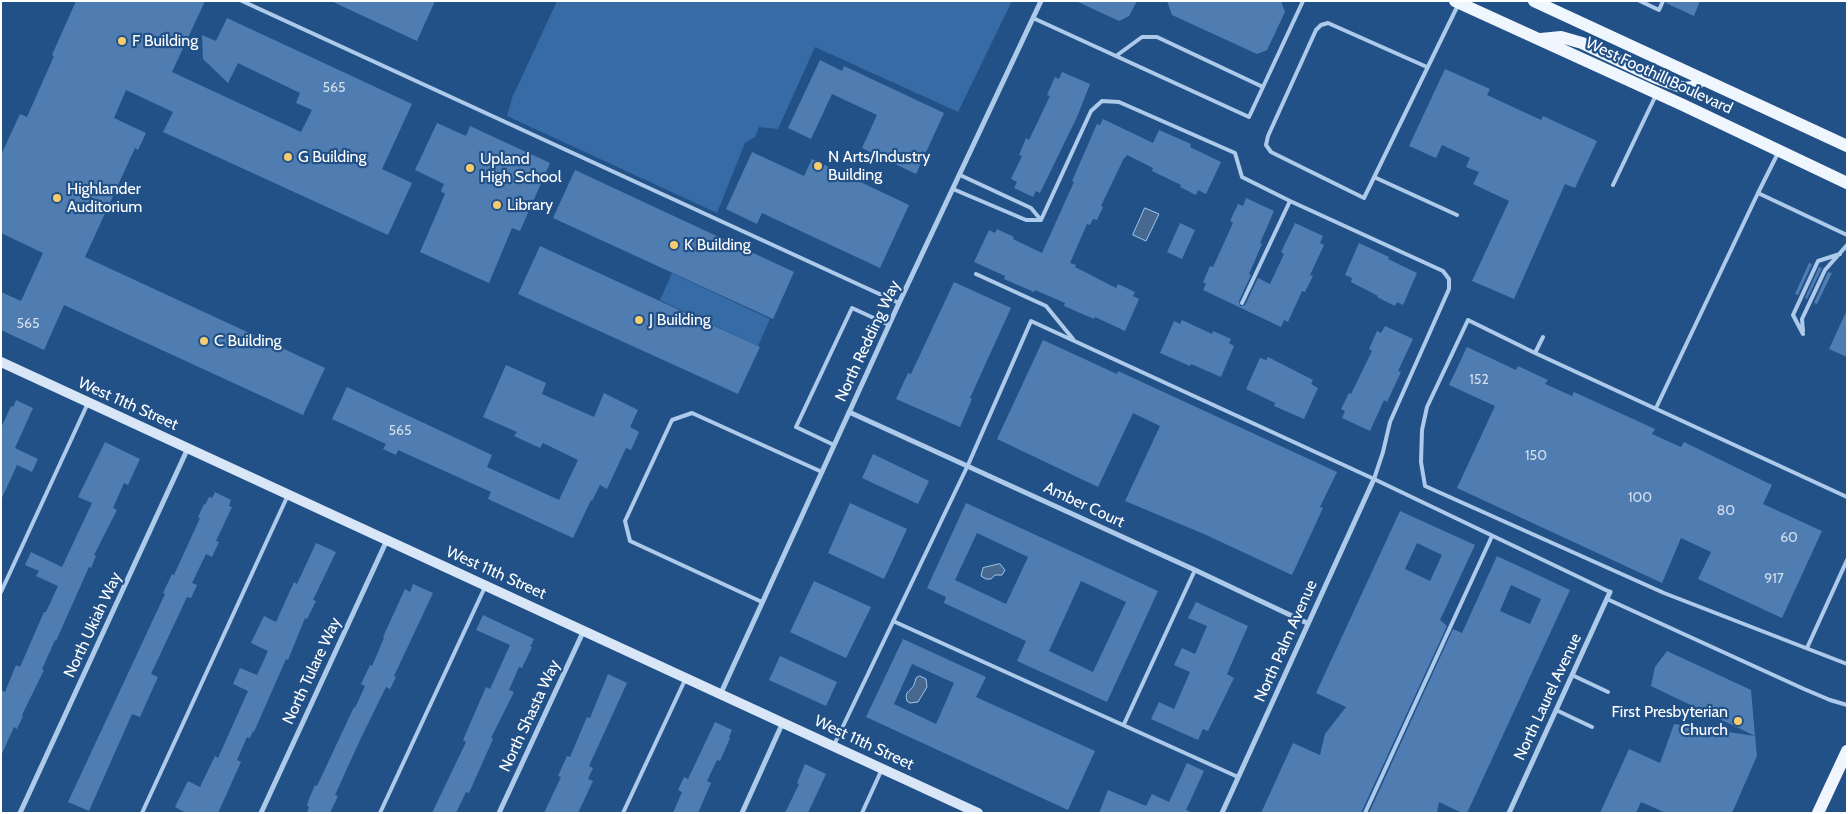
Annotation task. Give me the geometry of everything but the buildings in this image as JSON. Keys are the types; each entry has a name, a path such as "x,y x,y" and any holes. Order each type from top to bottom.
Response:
{"main road":[{"name":"West Foothill Boulevard","path":"1534,1 1847,146"},
{"name":"West Foothill Boulevard","path":"1457,2 1657,93 1847,183"},
{"path":"1541,40 1562,37 1582,43 1654,77 1684,88 1693,87 1703,79"},
{"path":"1818,813 1847,751"}],"street":[{"name":"North Redding Way","path":"721,693 889,325 1041,1"},
{"name":"West 11th Street","path":"1,362 978,813"},
{"name":"Amber Court","path":"849,412 1196,570 1307,623"},
{"name":"North Ukiah Way","path":"20,813 188,448"},
{"name":"North Palm Avenue","path":"1222,813 1307,623 1374,480"},
{"name":"North Tulare Way","path":"261,813 387,540"},
{"name":"North Laurel Avenue","path":"1509,813 1610,592"},
{"name":"North Shasta Way","path":"499,813 584,630"},
{"path":"742,813 783,722"}],"lane":[{"path":"242,1 899,304"},
{"path":"1033,18 1249,117 1303,1"},
{"path":"1640,1 1659,10 1663,1"},
{"path":"1427,67 1328,23 1321,25 1316,30 1266,144 1271,152 1364,198 1427,67 1457,2"},
{"path":"1116,56 1142,37 1157,37 1263,87"},
{"path":"1613,185 1657,93"},
{"path":"1041,220 1091,112 1102,102 1119,102 1235,153 1242,177 1443,271 1449,279 1449,289 1390,422 1374,480"},
{"path":"1656,408 1779,150"},
{"path":"960,174 1031,208 1041,220"},
{"path":"1374,177 1457,215"},
{"path":"953,189 1026,220 1041,220"},
{"path":"1758,193 1847,235"},
{"path":"1242,303 1290,201"},
{"path":"1840,254 1818,261 1793,314 1803,334 1802,319 1827,267 1840,254 1847,245"},
{"path":"976,274 1046,306 1074,341"},
{"path":"834,445 796,427 852,308 889,325"},
{"path":"1847,497 1535,353 1468,320 1427,407 1422,430 1422,462 1425,486 1664,592 1847,664"},
{"path":"834,745 968,465 1031,321 1610,592"},
{"path":"1535,353 1542,337"},
{"path":"1,592 88,403"},
{"path":"762,602 630,541 625,521 672,420 692,413 822,472"},
{"path":"142,813 288,494"},
{"path":"1365,813 1492,536"},
{"path":"1807,648 1847,560"},
{"path":"1124,724 1196,570"},
{"path":"380,813 486,585"},
{"path":"1607,599 1804,689 1847,705"},
{"path":"893,621 1124,724 1238,778"},
{"path":"1572,675 1608,692"},
{"path":"623,813 686,678"},
{"path":"1556,710 1592,727"},
{"path":"862,813 882,768"}],"shaded area":[{"path":"557,1 1012,1 958,112 815,47 778,129 759,127 755,137 745,143 717,213 507,116 512,98"},
{"path":"1145,208 1159,214 1146,241 1133,235"},
{"path":"672,273 770,319 758,346 660,300"},
{"path":"1000,564 1005,570 1002,575 995,575 991,579 981,576 983,568"},
{"path":"920,676 926,679 927,687 918,702 910,703 906,698 907,693 914,685 916,678"}],"place":[{"name":"F Building","path":"122,41"},
{"name":"G Building","path":"288,157"},
{"name":"N Arts/Industry Building","path":"818,166"},
{"name":"Upland High School","path":"470,168"},
{"name":"Highlander Auditorium","path":"57,198"},
{"name":"Library","path":"497,205"},
{"name":"K Building","path":"674,245"},
{"name":"J Building","path":"639,320"},
{"name":"C Building","path":"204,341"},
{"name":"First Presbyterian Church","path":"1738,721"}]}
